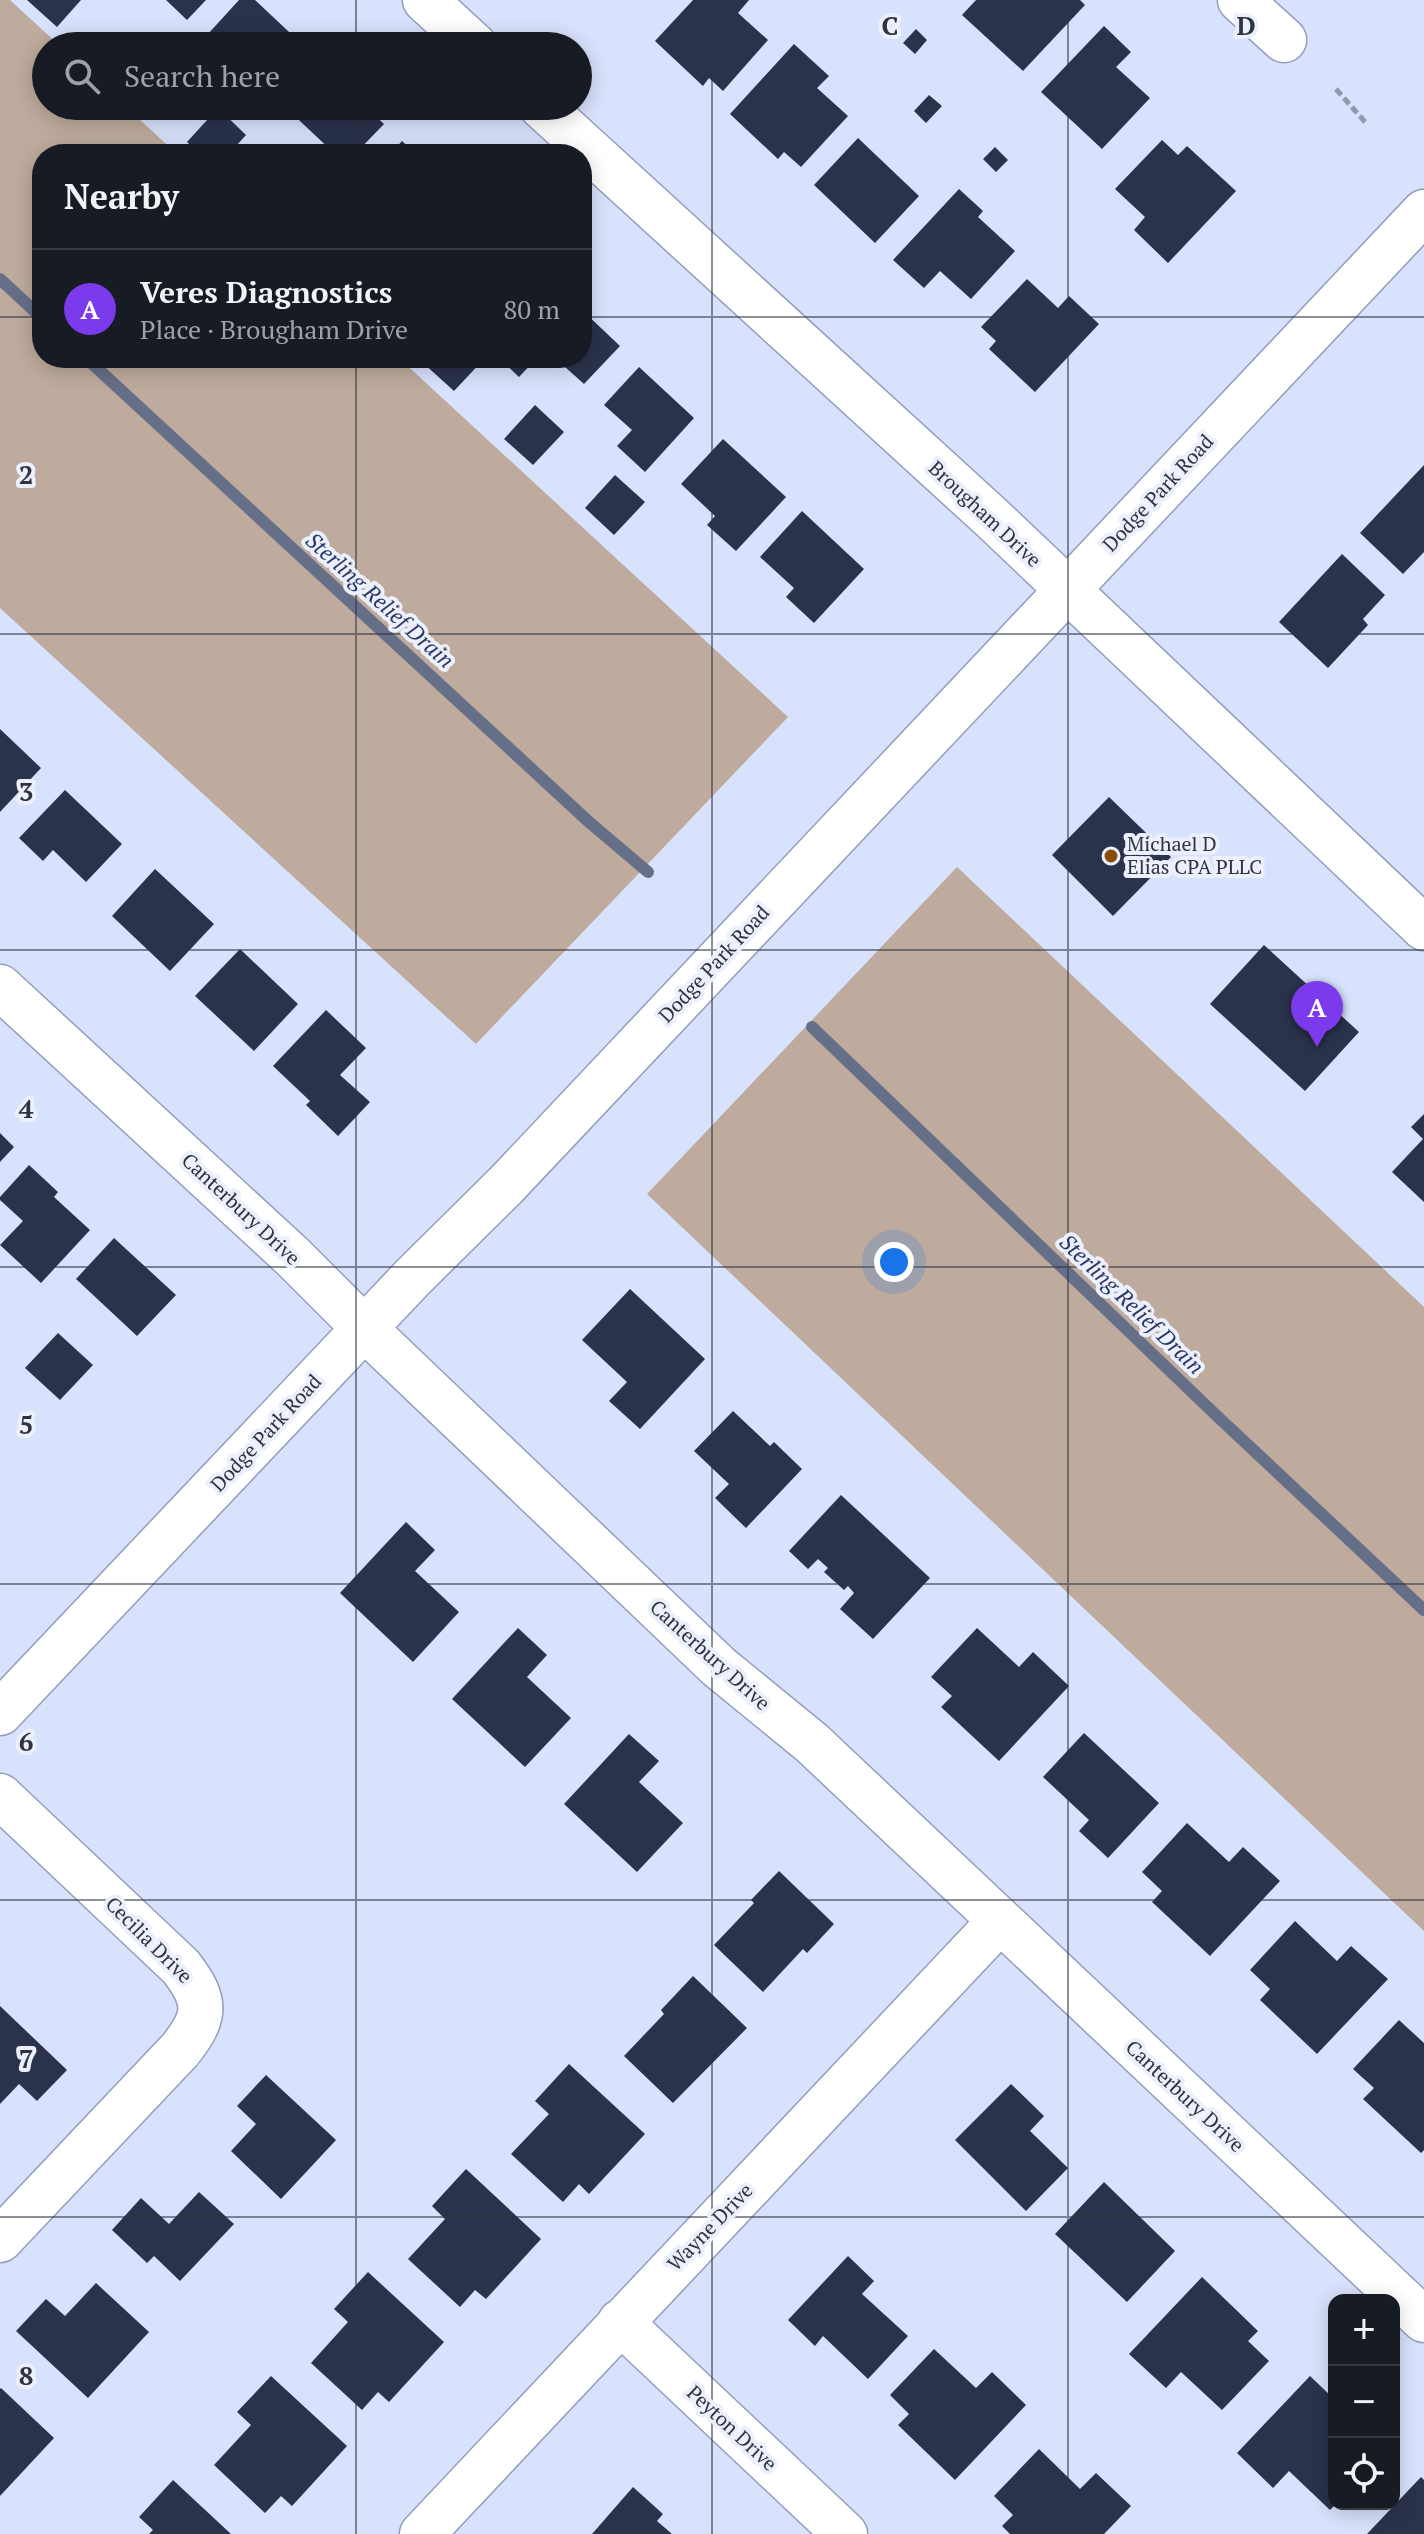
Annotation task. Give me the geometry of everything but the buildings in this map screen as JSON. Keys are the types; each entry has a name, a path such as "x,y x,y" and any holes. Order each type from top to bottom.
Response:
{"street":[{"path":"425,0 460,32"},
{"path":"1240,0 1284,40"},
{"name":"Brougham Drive","path":"556,120 582,144"},
{"name":"Brougham Drive","path":"592,153 1067,590 1424,928"},
{"name":"Dodge Park Road","path":"0,1713 506,1185 1424,212"},
{"name":"Canterbury Drive","path":"0,987 293,1257 719,1667 812,1743 1424,2320"},
{"name":"Cecilia Drive","path":"0,1796 181,1967 197,1988 202,2010 195,2031 180,2050 0,2240"},
{"name":"Wayne Drive","path":"422,2534 999,1922"},
{"name":"Peyton Drive","path":"620,2322 845,2534"}],"path":[{"path":"1336,89 1366,123"}],"shaded area":[{"path":"0,0 10,0 45,32 32,32 32,120 140,120 166,144 32,144 32,368 410,368 788,717 476,1044 0,608"},
{"name":"Sterling Relief Drain","path":"957,867 1424,1307 1424,1931 647,1194"}],"waterway":[{"name":"Sterling Relief Drain","path":"0,279 32,309"},
{"name":"Sterling Relief Drain","path":"97,368 589,822 648,872"},
{"name":"Sterling Relief Drain","path":"812,1027 1424,1610"}],"place":[{"name":"Michael D Elias CPA PLLC","path":"1111,856"},
{"name":"Veres Diagnostics","path":"1317,1047"}]}
